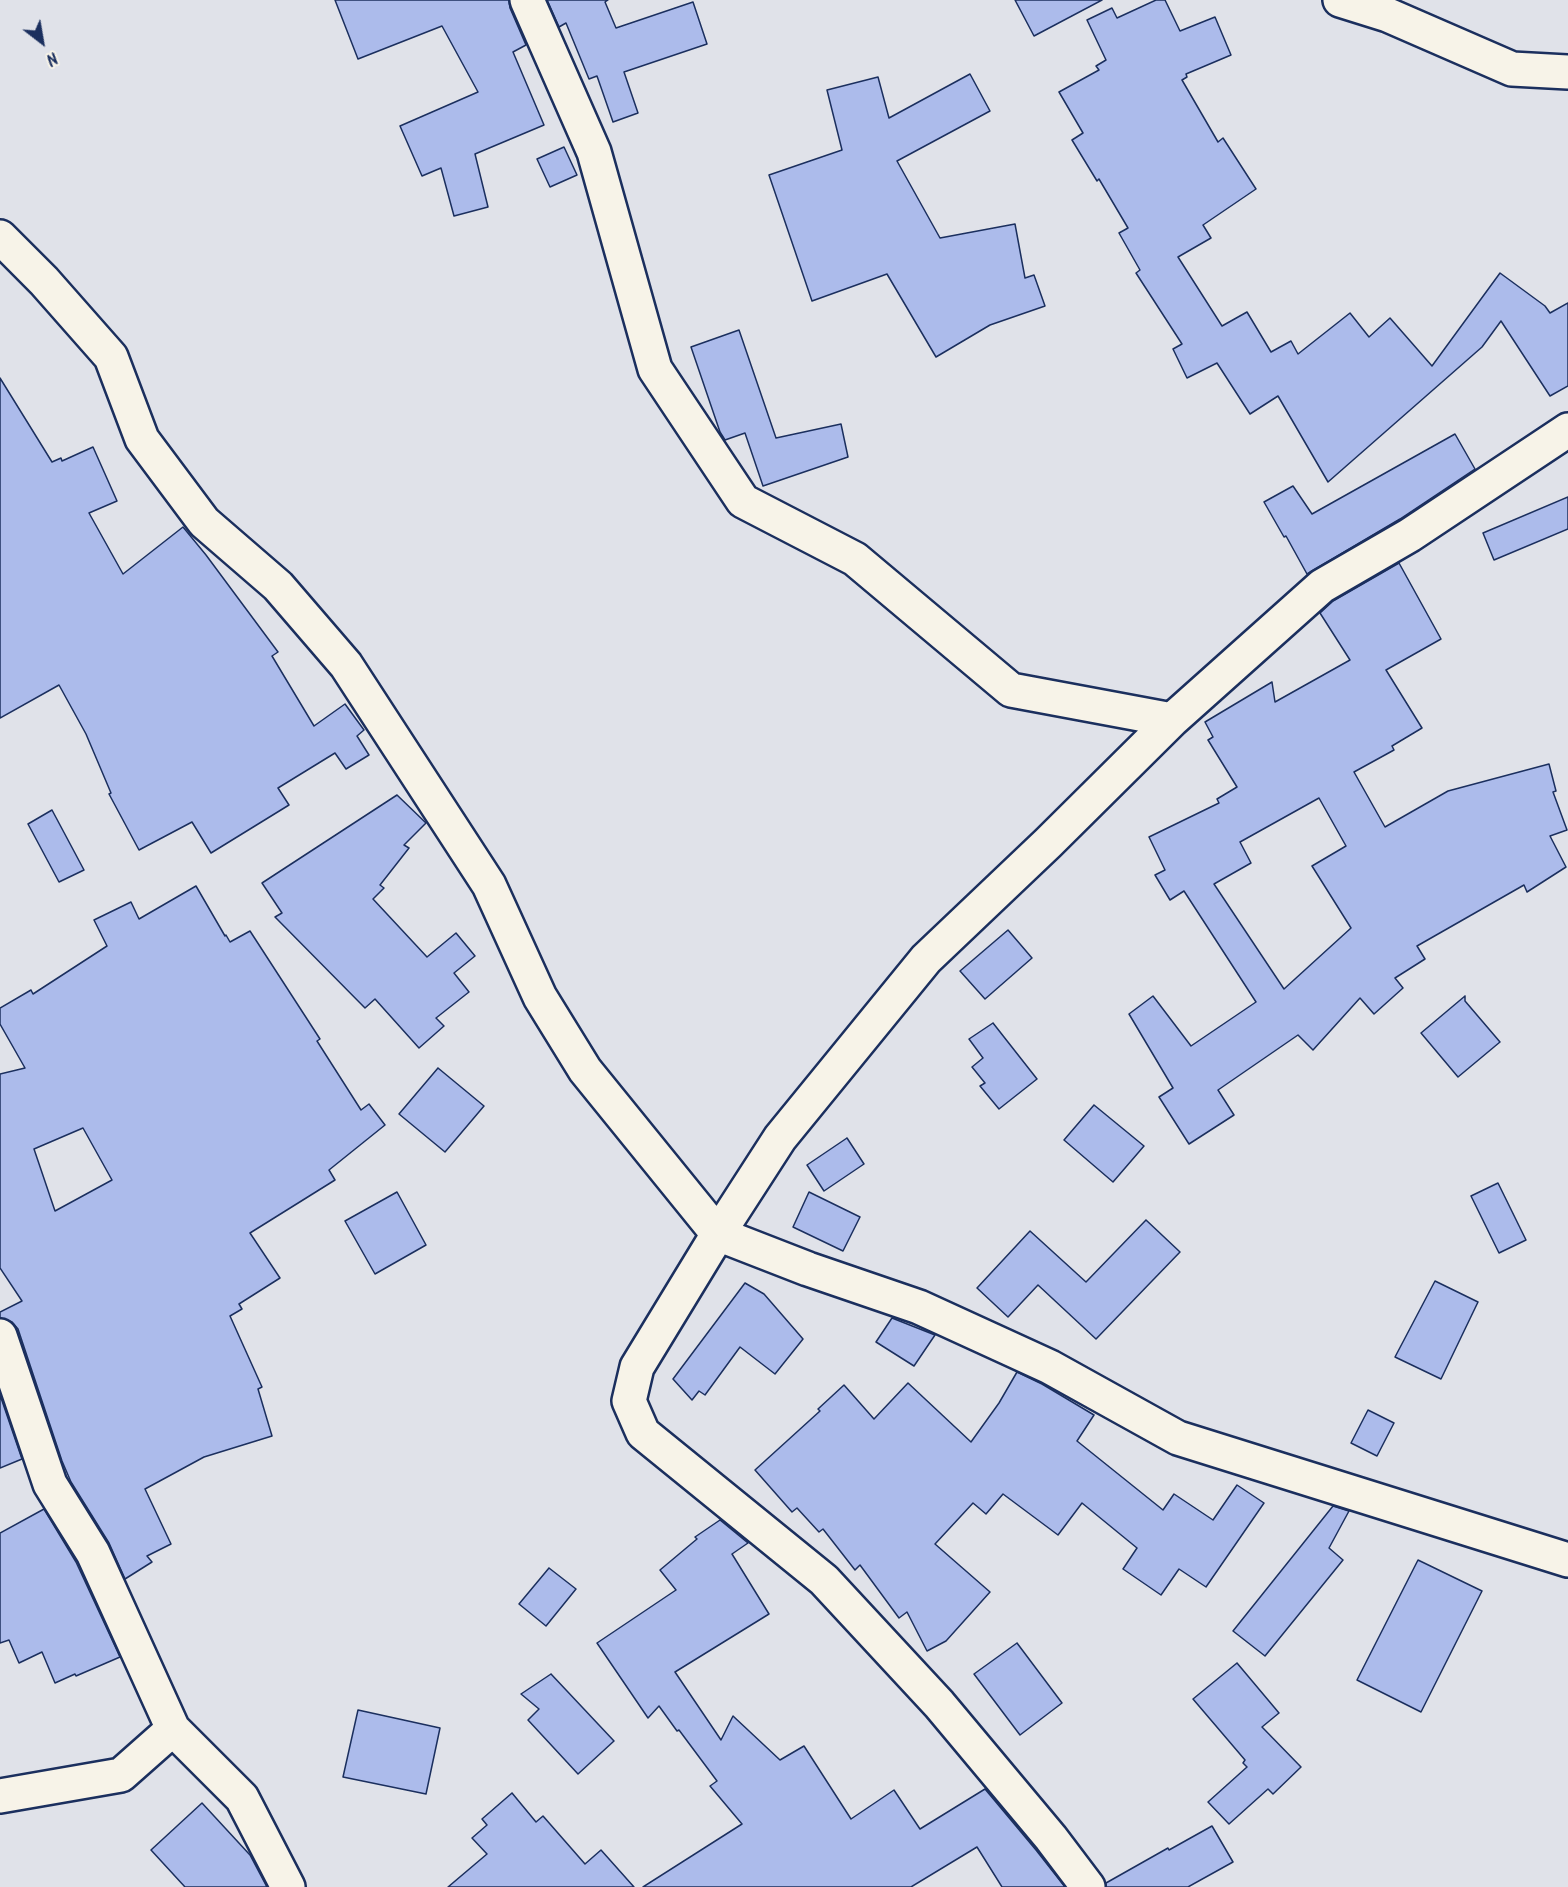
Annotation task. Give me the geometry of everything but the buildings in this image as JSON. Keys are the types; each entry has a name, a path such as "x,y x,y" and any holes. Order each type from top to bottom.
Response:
{"street":[{"path":"527,0 594,152 656,369 743,501 855,559 1011,690 1172,720"},
{"path":"1340,0 1388,15 1512,69 1568,72"},
{"path":"0,237 44,281 111,357 142,439 204,522 278,586 346,665 489,885 540,997 585,1070 718,1234 808,1269 919,1307 1050,1367 1178,1438 1568,1560"},
{"path":"1088,1887 1052,1838 954,1722 824,1580 643,1433 629,1401 637,1367 780,1138 926,959 1048,843 1172,720 1322,586 1410,535 1568,430"},
{"path":"0,1336 50,1484 93,1553 173,1729 242,1798 288,1887"},
{"path":"0,1796 121,1775 173,1729"}]}
